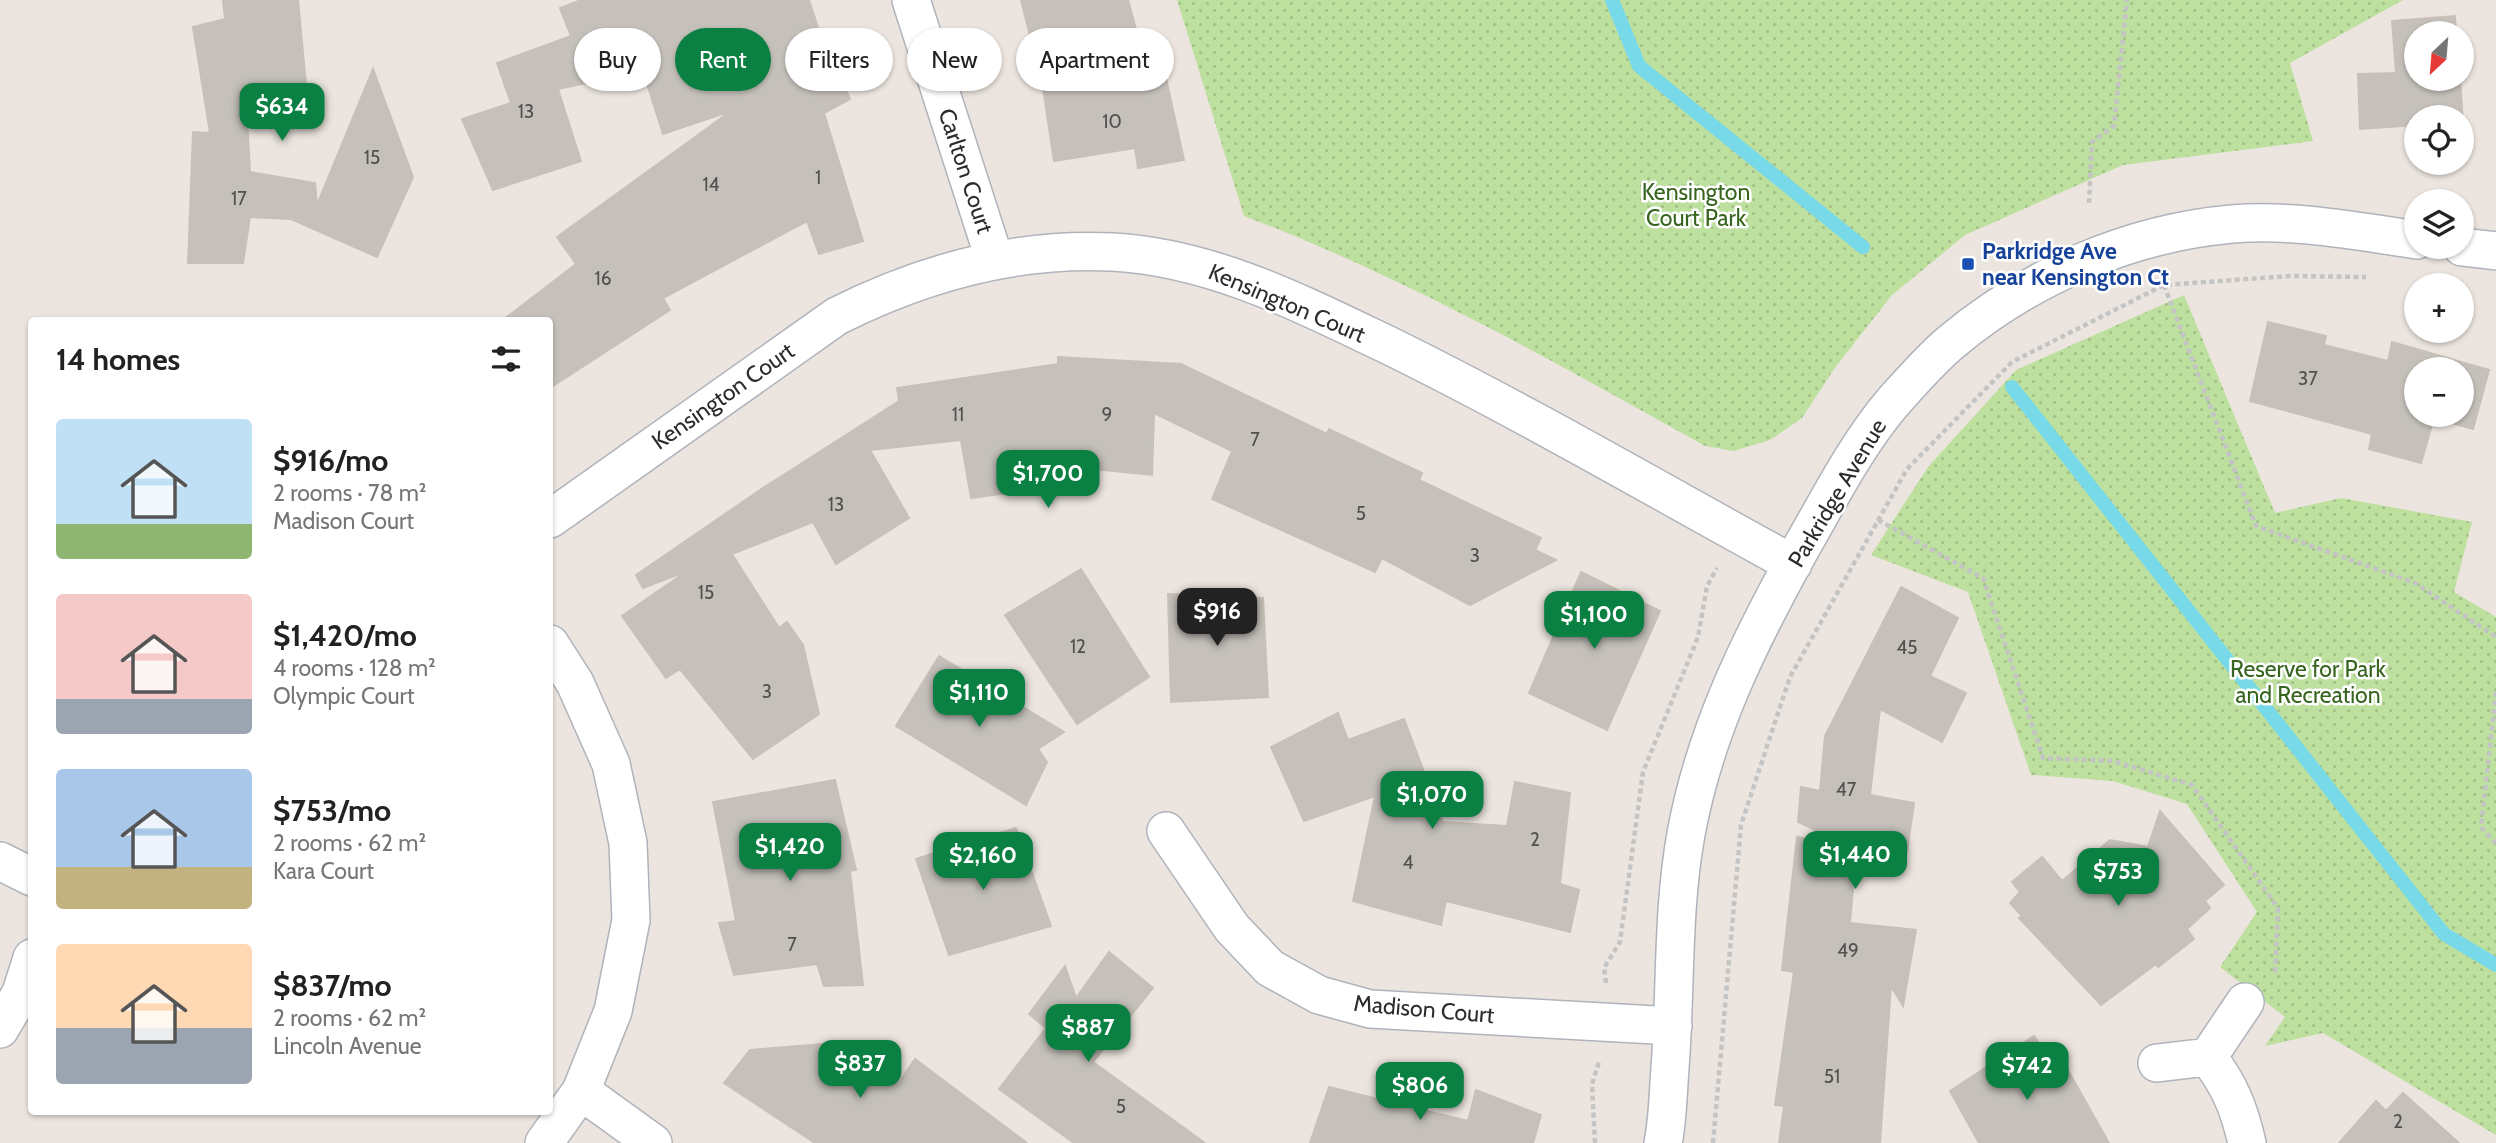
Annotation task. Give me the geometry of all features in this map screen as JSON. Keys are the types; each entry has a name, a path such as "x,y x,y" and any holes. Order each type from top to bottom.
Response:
{"street":[{"name":"Carlton Court","path":"911,0 995,261"},
{"name":"Parkridge Avenue","path":"1663,1143 1673,1026 1675,923 1686,835 1706,749 1743,657 1793,564 1846,469 1891,405 1950,344 2017,295 2101,256 2161,236 2233,224 2318,225 2404,238"},
{"path":"2474,248 2496,251"},
{"name":"Kensington Court","path":"553,517 837,316 881,294 935,274 995,261 1054,252 1113,252 1172,259 1234,275 1302,303 1487,394 1793,564"},
{"path":"544,1143 581,1091 613,1011 631,920 628,843 611,764 575,683 553,649"},
{"name":"Madison Court","path":"1166,831 1233,928 1270,968 1320,995 1370,1009 1673,1026"},
{"path":"0,861 28,875"},
{"path":"0,1029 21,993 28,971"},
{"path":"2157,1063 2208,1057 2245,1002"},
{"path":"2208,1057 2227,1083 2241,1114 2247,1143"},
{"path":"581,1091 653,1143"}],"path":[{"path":"2089,203 2092,142 2114,126 2127,0"},
{"path":"1713,1143 1741,825 1790,677 1907,470 2012,362 2164,285 2290,276 2372,277"},
{"path":"2164,285 2256,526 2415,583 2496,637"},
{"path":"1878,520 1983,578 2043,758 2113,761 2192,785 2278,908 2274,980"},
{"path":"2496,692 2481,827 2496,844"},
{"path":"1594,1143 1592,1084 1612,1022"}],"green space":[{"name":"Kensington Court Park","path":"1177,0 2403,0 2290,63 2313,141 2123,165 1965,235 1892,295 1834,369 1802,418 1770,440 1734,451 1705,446 1536,352 1421,293 1244,216"},
{"name":"Reserve for Park and Recreation","path":"2184,295 2275,513 2341,498 2472,522 2454,592 2496,617 2496,1135 2323,1033 2265,1046 2285,1017 2220,967 2257,912 2187,804 2113,781 2031,775 1968,592 1871,555 1928,467 2016,370"}],"building":[{"path":"223,0 298,0 307,95 246,101 250,172 315,183 317,205 373,69 413,177 377,257 291,219 250,217 243,263 188,263 193,132 210,133 193,27 225,19"},
{"path":"581,0 809,0 818,28 785,28 785,91 847,91 850,99 824,113 863,241 819,254 807,221 663,298 670,310 553,386 553,317 507,317 576,264 557,237 731,111 663,134 649,91 661,91 661,28 574,28 574,86 558,89 581,161 493,190 462,119 511,103 497,63 571,36 560,8"},
{"path":"1021,0 1128,0 1136,28 1028,28"},
{"path":"2455,16 2455,21 2404,21 2404,91 2461,91 2462,105 2404,105 2404,126 2360,129 2358,74 2396,73 2392,21"},
{"path":"1043,91 1169,91 1184,160 1138,168 1135,148 1054,161"},
{"path":"2268,322 2326,336 2324,345 2388,361 2392,342 2444,357 2404,357 2404,427 2431,427 2421,463 2369,449 2372,434 2250,401"},
{"path":"1058,357 1181,364 1327,434 1329,429 1422,473 1419,480 1541,538 1535,550 1556,560 1470,605 1382,558 1375,572 1212,499 1232,451 1154,413 1152,475 1023,462 1028,490 971,498 961,440 870,450 909,518 836,564 813,522 732,554 779,628 787,622 803,645 819,714 753,759 680,669 666,678 622,616 687,571 643,588 636,575 760,490 899,401 897,388 1058,364"},
{"path":"2474,366 2489,370 2474,425"},
{"path":"1081,569 1149,677 1077,724 1005,615"},
{"path":"1581,572 1660,611 1607,730 1529,693"},
{"path":"1901,587 1958,618 1930,676 1966,693 1942,742 1880,709 1870,795 1914,803 1907,852 1857,845 1850,923 1916,930 1903,1006 1891,986 1880,1143 1779,1143 1784,1106 1775,1105 1794,972 1782,970 1797,837 1824,842 1826,835 1798,822 1801,787 1820,791 1825,736"},
{"path":"1168,594 1263,598 1268,697 1171,702"},
{"path":"939,656 1064,732 1038,749 1047,762 1026,805 896,726"},
{"path":"1338,713 1348,740 1404,719 1443,822 1507,826 1515,782 1570,793 1560,884 1579,890 1570,932 1446,901 1441,925 1353,901 1375,796 1304,821 1271,747"},
{"path":"835,780 856,870 850,871 863,985 824,986 817,964 734,975 719,923 736,921 713,802"},
{"path":"2160,811 2224,885 2205,901 2210,908 2187,929 2194,939 2101,1005 2019,918 2022,916 2010,903 2020,892 2012,882 2042,857 2062,881 2110,840 2148,847"},
{"path":"1016,828 1051,926 949,955 916,859"},
{"path":"1109,952 1153,988 1093,1062 1205,1143 1074,1143 999,1089 1046,1028 1029,1014 1065,966 1076,998"},
{"path":"2034,1036 2056,1069 2065,1065 2109,1143 1979,1143 1950,1091"},
{"path":"834,1043 898,1084 915,1059 1027,1143 815,1143 724,1083 750,1050"},
{"path":"1329,1087 1468,1121 1476,1090 1541,1115 1533,1143 1310,1143"},
{"path":"2403,1093 2459,1143 2339,1143 2376,1101 2386,1111"}],"waterway":[{"path":"1612,0 1639,66 1863,247"},
{"path":"2012,387 2444,934 2496,965"}],"place":[{"name":"Parkridge Ave near Kensington Ct","path":"1968,264"}]}
